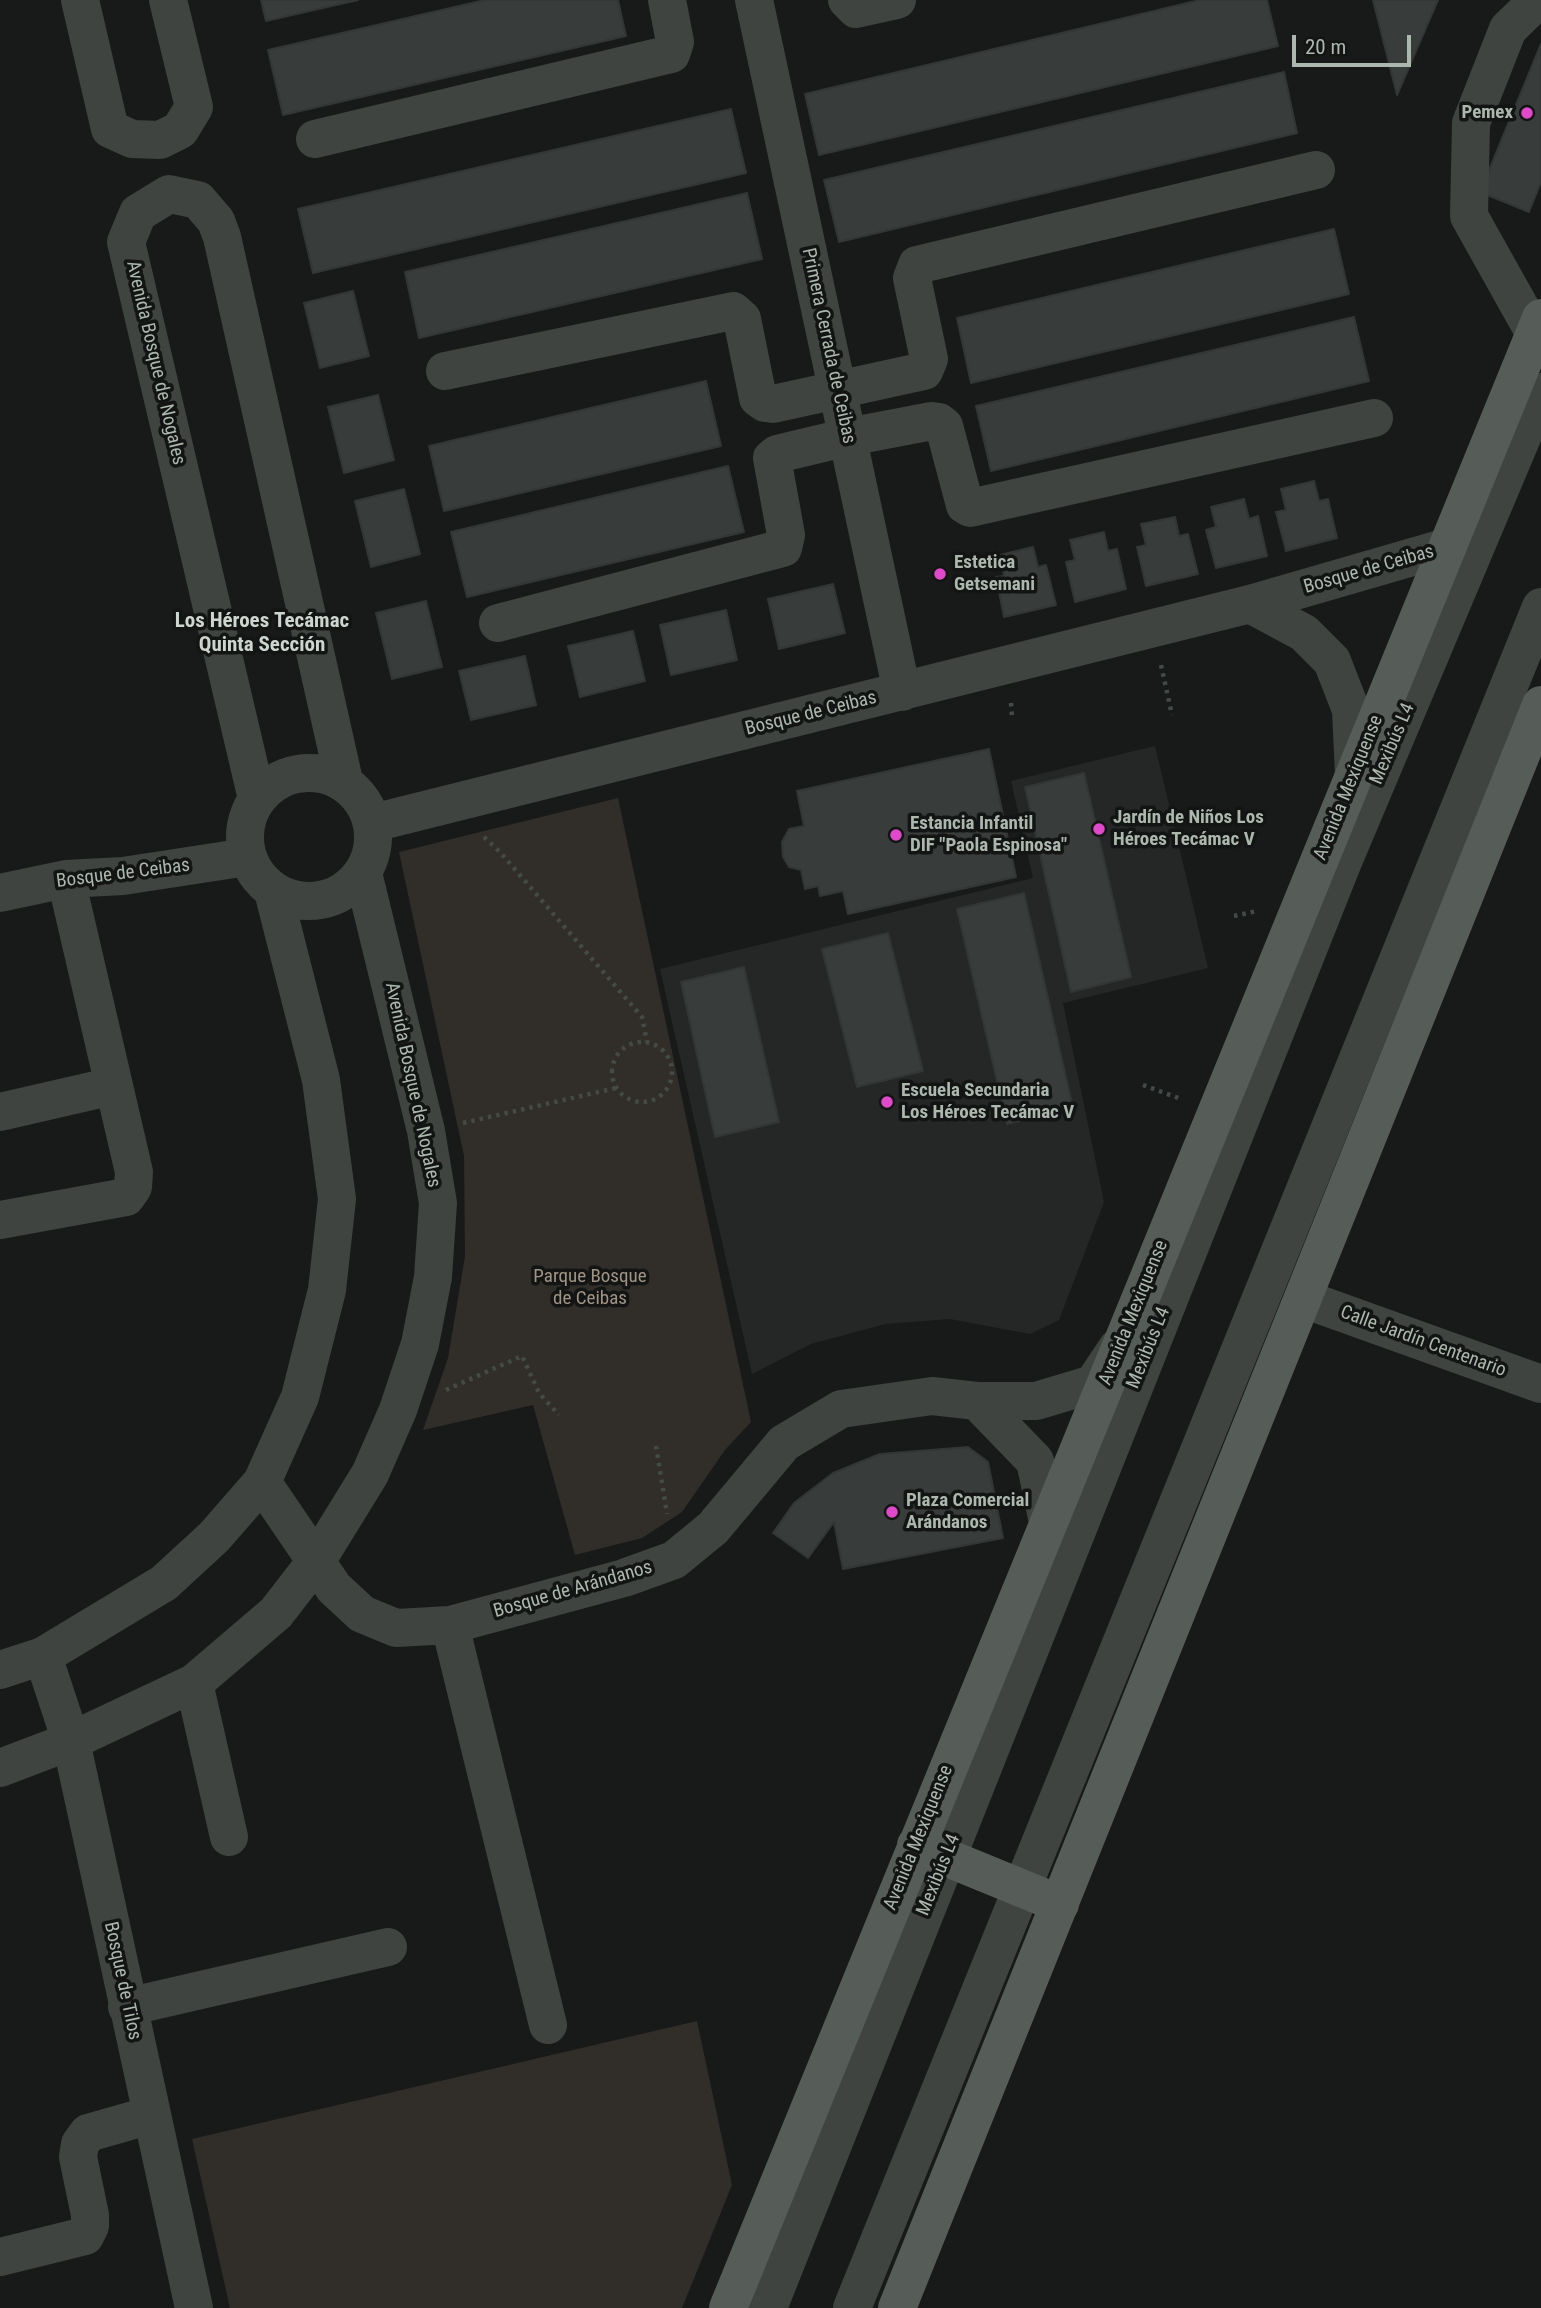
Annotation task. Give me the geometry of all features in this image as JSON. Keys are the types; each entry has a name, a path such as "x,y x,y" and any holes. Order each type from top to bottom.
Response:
{"main road":[{"name":"Avenida Mexiquense","path":"728,2308 931,1852 1048,1522 1538,326"},
{"path":"897,2308 1541,705"},
{"path":"931,1852 1060,1904"}],"street":[{"path":"80,0 110,129 132,139 160,140 180,130 194,107 168,0"},
{"path":"315,139 671,54 675,42 667,0"},
{"name":"Primera Cerrada de Ceibas","path":"754,0 902,691"},
{"path":"846,0 856,9 897,0"},
{"path":"1538,0 1508,29 1471,122 1469,216 1538,326"},
{"path":"445,370 733,311 742,320 758,398 773,404 924,371 929,366 912,278 917,265 1316,170"},
{"name":"Avenida Bosque de Nogales","path":"257,799 126,242 138,213 169,194 198,200 216,220 222,237 344,781"},
{"name":"Mexibús L4","path":"768,2308 931,1852 1541,392"},
{"path":"498,623 783,548 786,535 772,458 777,454 848,437 932,421 939,422 944,426 965,505 970,508 1374,418"},
{"name":"Bosque de Ceibas","path":"373,822 1250,604 1447,547"},
{"path":"1250,604 1304,633 1332,661 1352,710 1354,775"},
{"path":"852,2308 1541,607"},
{"path":"313,772 344,781 363,799 373,822 373,848 363,873 345,891 322,901 296,901 273,891 257,876 247,857 245,827 257,799 281,778 313,772"},
{"name":"Bosque de Ceibas","path":"0,893 66,879 123,876 247,857"},
{"name":"Avenida Bosque de Nogales","path":"0,1768 71,1741 194,1683 276,1614 317,1560 370,1474 398,1410 420,1344 433,1278 438,1203 426,1131 363,873"},
{"path":"0,1220 126,1197 133,1187 134,1172 66,879"},
{"path":"0,1670 43,1656 164,1583 214,1538 262,1482 300,1397 327,1290 337,1199 321,1080 273,891"},
{"path":"0,1112 113,1086"},
{"name":"Calle Jardín Centenario","path":"1304,1299 1541,1384"},
{"name":"Bosque de Arándanos","path":"262,1482 334,1588 362,1614 396,1628 450,1625 624,1578 674,1560 713,1528 784,1443 841,1409 932,1396 977,1401 1036,1401 1093,1384 1122,1340"},
{"path":"977,1401 1035,1461 1048,1522"},
{"path":"450,1625 548,2025"},
{"name":"Bosque de Tilos","path":"43,1656 71,1741 194,2308"},
{"path":"194,1683 229,1837"},
{"path":"127,2007 388,1947"},
{"path":"0,2257 85,2236 90,2226 90,2215 78,2157 80,2144 88,2133 151,2115"}],"path":[{"path":"1152,628 1172,715"},
{"path":"448,805 500,852 642,1017 647,1041"},
{"path":"647,1041 664,1051 670,1059 672,1078 668,1087 653,1101 632,1101 616,1088 612,1069 620,1051 628,1044 647,1041"},
{"path":"426,1131 616,1088"},
{"path":"398,1410 522,1356 540,1393 559,1415"},
{"path":"656,1446 674,1560"}],"shaded area":[{"name":"Escuela Secundaria Los Héroes Tecámac V","path":"1155,746 1208,968 1063,1003 1104,1202 1059,1320 1030,1334 950,1319 885,1324 811,1344 752,1374 660,969 1033,878 1011,781"}],"green space":[{"name":"Parque Bosque de Ceibas","path":"618,798 751,1422 725,1450 682,1512 642,1538 575,1555 533,1405 423,1430 448,1358 465,1256 464,1156 399,852"},
{"path":"697,2021 732,2185 682,2308 230,2308 192,2139"}],"building":[{"path":"261,0 358,0 266,21"},
{"path":"485,0 618,0 626,36 283,115 268,50"},
{"path":"1200,0 1267,0 1278,46 819,155 805,94"},
{"path":"1373,0 1438,0 1397,95"},
{"name":"Pemex","path":"1541,44 1541,182 1529,212 1480,192"},
{"path":"1284,72 1297,133 839,242 824,180"},
{"path":"731,109 746,173 313,273 298,209"},
{"path":"747,193 762,259 419,338 405,272"},
{"path":"1334,229 1349,294 971,383 957,318"},
{"path":"353,291 369,356 320,368 304,303"},
{"path":"1354,317 1369,381 991,471 976,406"},
{"path":"706,381 721,446 444,511 429,446"},
{"path":"378,395 394,460 344,473 328,407"},
{"path":"728,466 744,532 467,597 451,532"},
{"path":"1314,481 1319,501 1328,499 1337,538 1286,551 1276,512 1286,510 1281,489"},
{"path":"404,489 420,554 371,567 355,501"},
{"path":"1244,499 1249,519 1258,516 1267,556 1216,568 1206,530 1216,527 1211,507"},
{"path":"1175,517 1179,536 1188,534 1198,574 1146,586 1137,547 1146,545 1141,524"},
{"path":"1104,532 1108,551 1117,549 1126,589 1075,602 1066,562 1075,560 1070,540"},
{"path":"1033,547 1038,567 1046,565 1056,605 1004,617 996,577 1004,576 1000,555"},
{"path":"833,584 845,633 779,649 768,599"},
{"path":"426,601 442,667 392,679 376,613"},
{"path":"726,610 737,660 671,675 660,625"},
{"path":"633,631 645,681 580,697 568,646"},
{"path":"525,656 536,705 471,720 459,671"},
{"name":"Estancia Infantil DIF \"Paola Espinosa\"","path":"989,749 1016,877 848,914 843,891 820,896 818,886 805,889 801,870 789,867 783,857 782,842 789,829 804,826 797,791"},
{"path":"1084,773 1131,977 1071,992 1025,787"},
{"path":"1024,893 1073,1108 1007,1124 957,909"},
{"path":"888,933 923,1071 857,1087 822,949"},
{"path":"744,967 779,1122 715,1137 681,982"},
{"name":"Plaza Comercial Arándanos","path":"968,1447 988,1462 1003,1538 843,1569 834,1522 808,1558 773,1533 794,1503 833,1473 880,1454"}],"place":[{"name":"Pemex","path":"1527,113"},
{"name":"Estetica Getsemani","path":"940,574"},
{"name":"Jardín de Niños Los Héroes Tecámac V","path":"1099,829"},
{"name":"Estancia Infantil DIF \"Paola Espinosa\"","path":"896,835"},
{"name":"Escuela Secundaria Los Héroes Tecámac V","path":"887,1102"},
{"name":"Plaza Comercial Arándanos","path":"892,1512"}],"district":[{"name":"Los Héroes Tecámac Quinta Sección","path":"262,634"}]}
